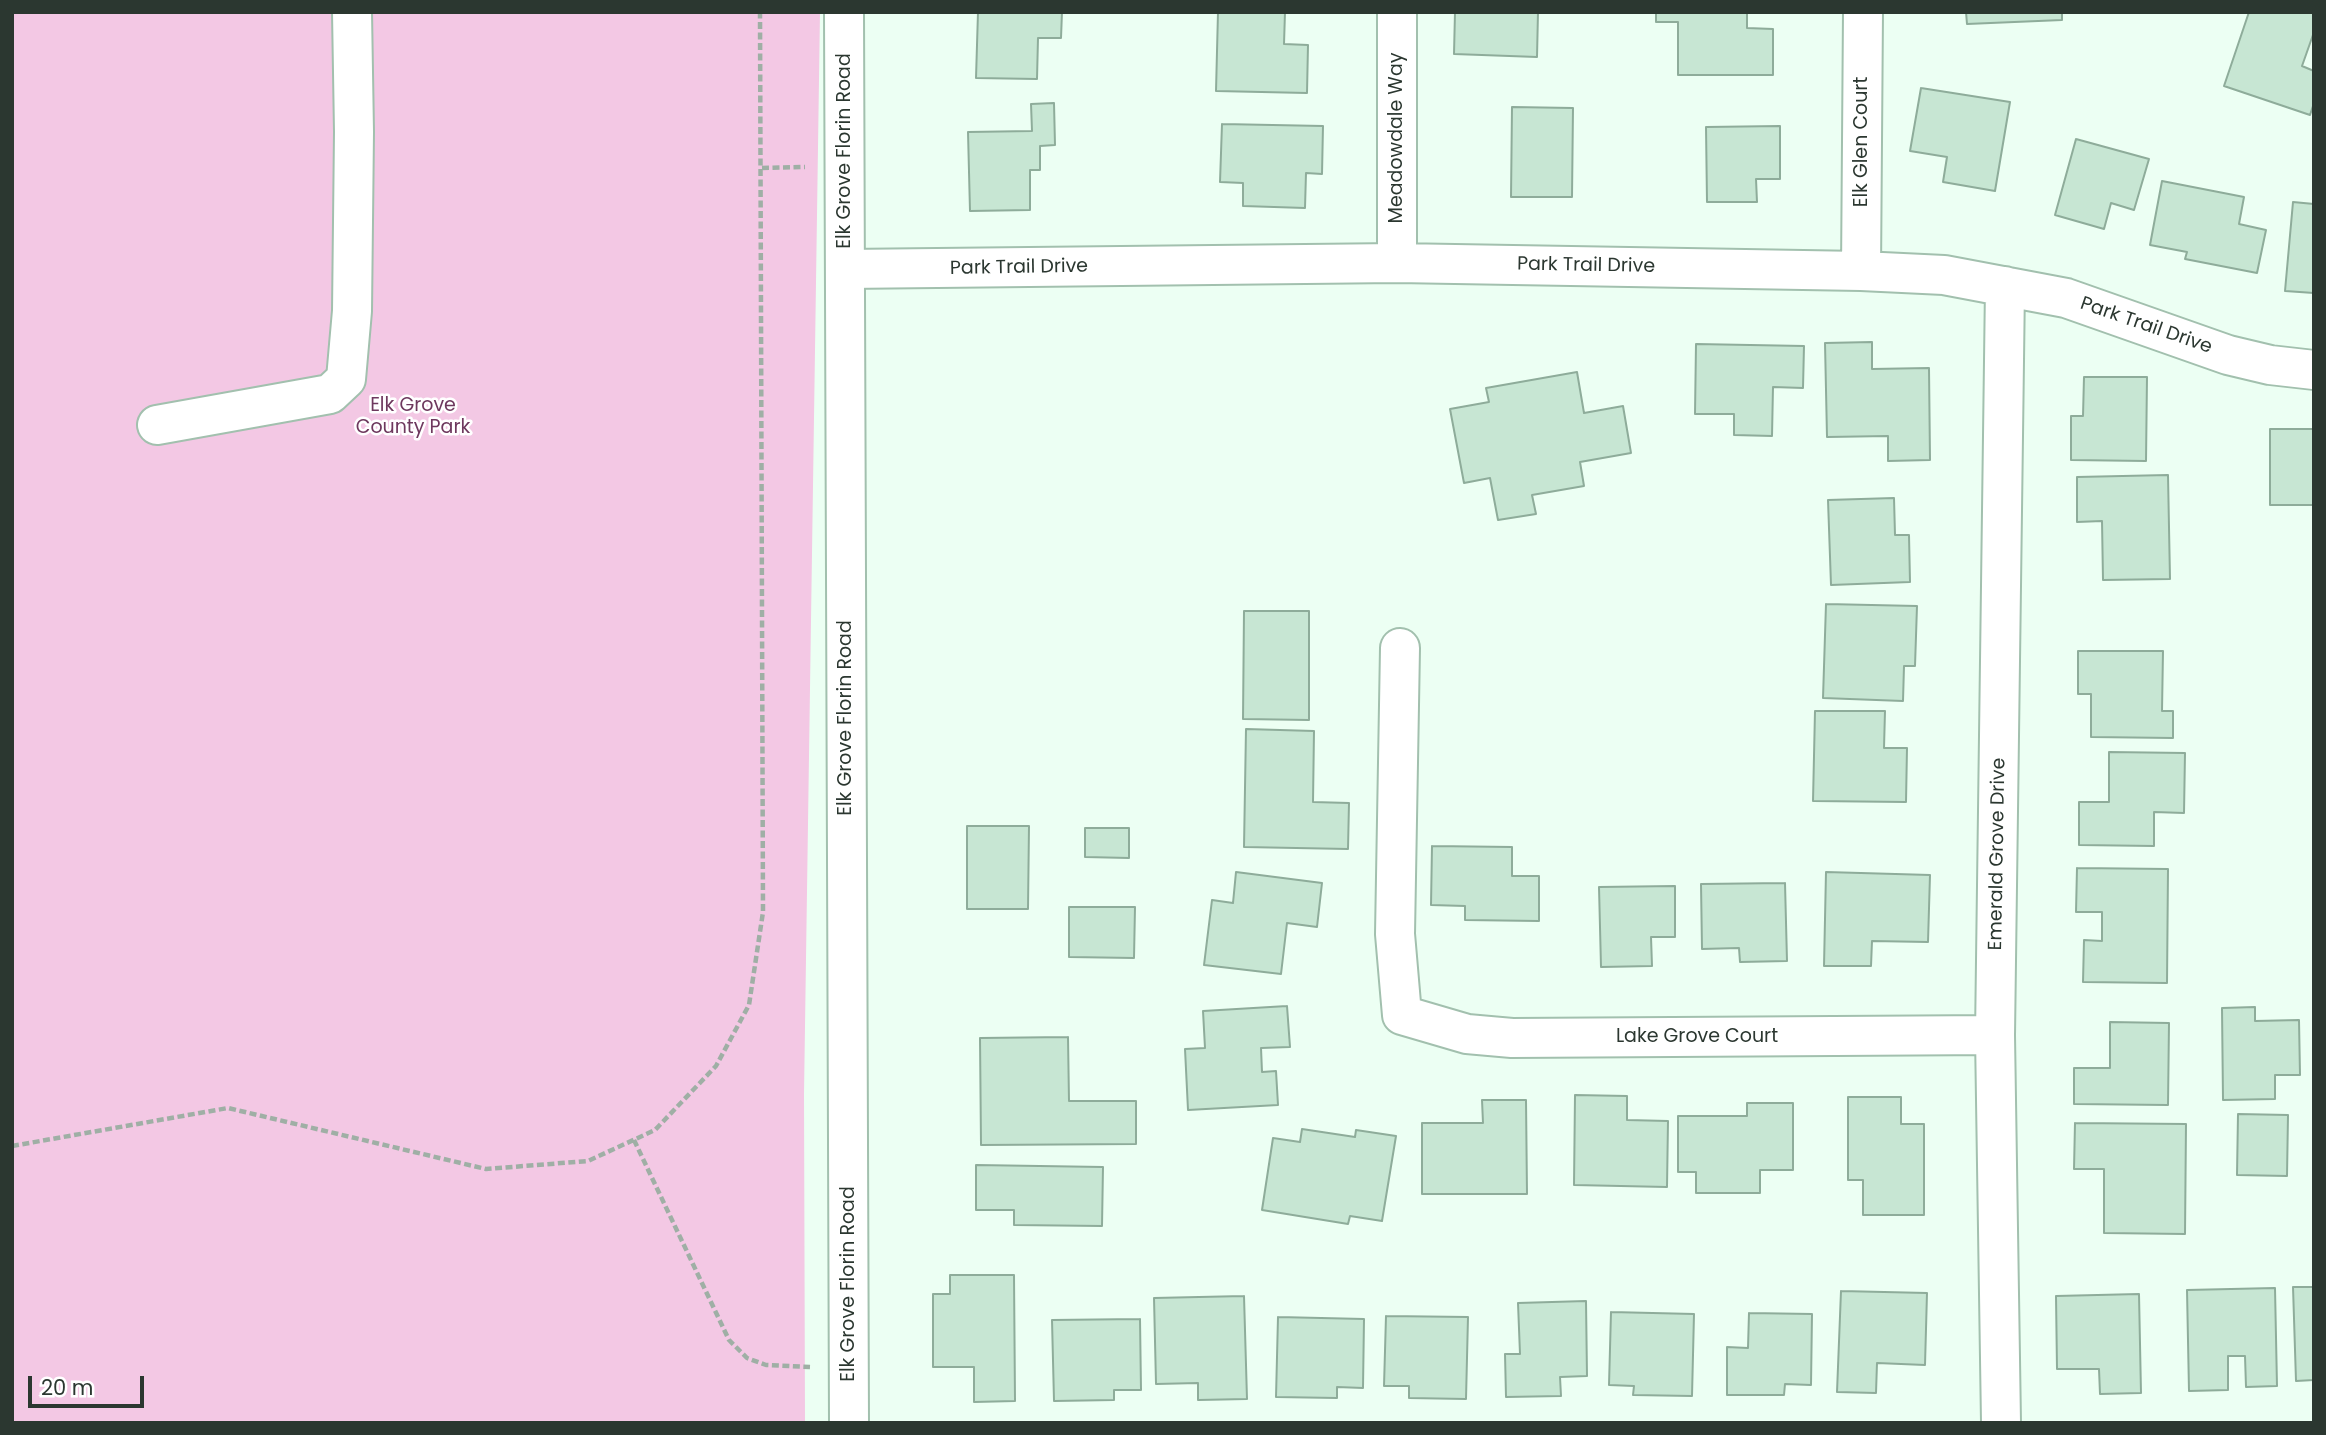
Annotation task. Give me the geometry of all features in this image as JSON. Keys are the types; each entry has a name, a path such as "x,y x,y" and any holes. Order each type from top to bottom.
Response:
{"street":[{"path":"157,425 330,394 346,379 352,270 352,12"},
{"name":"Elk Grove Florin Road","path":"844,12 849,1423"},
{"name":"Meadowdale Way","path":"1397,12 1398,263"},
{"name":"Elk Glen Court","path":"1861,271 1863,12"},
{"name":"Park Trail Drive","path":"845,269 1398,263 1861,271 1944,275 2066,298 2228,355 2270,365 2314,370"},
{"name":"Emerald Grove Drive","path":"2001,1423 1995,1035 2005,286"},
{"name":"Lake Grove Court","path":"1401,648 1395,934 1402,1015 1467,1034 1512,1038 1995,1035"}],"path":[{"path":"12,1146 229,1108 486,1169 588,1161 655,1130 716,1066 749,1004 763,912 760,12"},
{"path":"762,168 813,167"},
{"path":"634,1140 729,1340 747,1358 766,1365 811,1367"}],"green space":[{"name":"Elk Grove County Park","path":"12,12 820,12 804,1094 805,1423 12,1423"}],"building":[{"path":"978,12 1062,12 1061,38 1038,38 1037,79 976,78"},
{"path":"1218,12 1285,12 1284,44 1308,45 1307,93 1216,91"},
{"path":"1455,12 1538,12 1537,57 1454,54"},
{"path":"1656,12 1747,12 1747,28 1773,29 1773,75 1678,75 1678,22 1656,22"},
{"path":"1966,12 2062,12 2062,20 1967,24"},
{"path":"2249,12 2314,12 2314,32 2302,66 2314,71 2314,103 2310,115 2224,86"},
{"path":"1921,88 2010,102 1995,191 1943,182 1947,157 1910,151"},
{"path":"1054,103 1055,145 1040,146 1040,170 1030,170 1030,210 970,211 968,132 1032,131 1031,104"},
{"path":"1512,107 1573,108 1572,197 1511,197"},
{"path":"1222,124 1323,126 1322,174 1306,173 1305,208 1243,206 1243,183 1220,182"},
{"path":"1780,126 1780,179 1756,179 1757,202 1707,202 1706,127"},
{"path":"2076,139 2149,159 2134,210 2111,203 2104,229 2055,215"},
{"path":"2162,181 2244,197 2239,224 2266,230 2257,273 2185,259 2187,252 2150,245"},
{"path":"2293,202 2314,204 2314,293 2285,291"},
{"path":"1872,342 1872,369 1929,368 1930,460 1888,461 1888,436 1827,437 1825,343"},
{"path":"1696,344 1804,346 1803,388 1773,387 1772,436 1734,435 1734,414 1695,414"},
{"path":"1577,372 1584,413 1623,406 1631,453 1580,462 1584,486 1532,495 1536,514 1498,520 1490,478 1464,483 1450,409 1489,402 1486,388"},
{"path":"2084,377 2147,377 2146,461 2071,460 2071,416 2083,416"},
{"path":"2270,429 2314,429 2314,505 2270,505"},
{"path":"2168,475 2170,579 2103,580 2102,521 2077,522 2077,477"},
{"path":"1894,498 1895,535 1909,535 1910,582 1831,585 1828,500"},
{"path":"1826,604 1917,606 1915,666 1904,666 1903,701 1823,698"},
{"path":"1244,611 1309,611 1309,720 1243,719"},
{"path":"2078,651 2163,651 2162,711 2173,711 2173,738 2091,737 2091,694 2078,694"},
{"path":"1815,711 1885,711 1884,748 1907,748 1906,802 1813,801"},
{"path":"1246,729 1314,731 1313,802 1349,803 1348,849 1244,847"},
{"path":"2109,752 2185,753 2184,813 2154,812 2154,846 2079,845 2079,802 2109,802"},
{"path":"967,826 1029,826 1028,909 967,909"},
{"path":"1085,828 1129,828 1129,858 1085,857"},
{"path":"1432,846 1512,847 1512,876 1539,876 1539,921 1465,920 1465,906 1431,905"},
{"path":"2077,868 2168,869 2167,983 2083,982 2084,940 2102,941 2102,912 2076,912"},
{"path":"1236,872 1322,883 1317,927 1287,923 1281,974 1204,965 1212,900 1233,903"},
{"path":"1826,872 1930,875 1928,942 1872,941 1871,966 1824,966"},
{"path":"1785,883 1787,961 1740,962 1739,948 1702,949 1701,884"},
{"path":"1675,886 1675,937 1651,937 1652,966 1601,967 1599,887"},
{"path":"1069,907 1135,907 1134,958 1069,957"},
{"path":"1287,1006 1290,1047 1261,1048 1262,1072 1276,1071 1278,1105 1188,1110 1185,1049 1205,1048 1203,1011"},
{"path":"2255,1007 2255,1021 2299,1020 2300,1075 2275,1075 2275,1099 2223,1100 2222,1008"},
{"path":"2110,1022 2169,1023 2168,1105 2074,1104 2074,1068 2110,1068"},
{"path":"1068,1037 1069,1101 1136,1101 1136,1144 981,1145 980,1038"},
{"path":"1575,1095 1627,1096 1627,1120 1668,1121 1667,1187 1574,1185"},
{"path":"1848,1097 1901,1097 1901,1124 1924,1124 1924,1215 1863,1215 1863,1180 1848,1180"},
{"path":"1482,1100 1526,1100 1527,1194 1422,1194 1422,1123 1483,1123"},
{"path":"1747,1103 1793,1103 1793,1170 1760,1170 1760,1193 1696,1193 1696,1172 1678,1172 1678,1116 1747,1116"},
{"path":"2238,1114 2288,1115 2287,1176 2237,1175"},
{"path":"2075,1123 2186,1124 2185,1234 2104,1233 2104,1169 2074,1169"},
{"path":"1302,1129 1355,1137 1356,1130 1396,1136 1382,1221 1350,1216 1348,1224 1262,1210 1273,1138 1300,1142"},
{"path":"976,1165 1103,1167 1102,1226 1014,1225 1014,1210 976,1210"},
{"path":"950,1275 1014,1275 1015,1401 974,1402 974,1367 933,1367 933,1294 950,1294"},
{"path":"2293,1287 2314,1287 2314,1380 2296,1381"},
{"path":"2275,1288 2277,1386 2246,1387 2245,1356 2228,1356 2228,1390 2189,1391 2187,1290"},
{"path":"1841,1291 1927,1293 1925,1365 1877,1363 1876,1393 1837,1392"},
{"path":"2139,1294 2141,1393 2100,1394 2099,1369 2057,1369 2056,1296"},
{"path":"1244,1296 1247,1399 1198,1400 1198,1383 1156,1384 1154,1298"},
{"path":"1586,1301 1587,1376 1560,1377 1561,1396 1506,1397 1505,1354 1520,1354 1518,1303"},
{"path":"1611,1312 1694,1314 1692,1396 1633,1395 1634,1386 1609,1385"},
{"path":"1749,1313 1812,1314 1811,1385 1785,1384 1784,1395 1727,1395 1727,1347 1748,1348"},
{"path":"1386,1316 1468,1317 1466,1399 1409,1398 1409,1386 1384,1386"},
{"path":"1278,1317 1364,1319 1363,1388 1337,1387 1337,1398 1276,1397"},
{"path":"1140,1319 1141,1390 1114,1390 1114,1400 1054,1401 1052,1320"}]}
